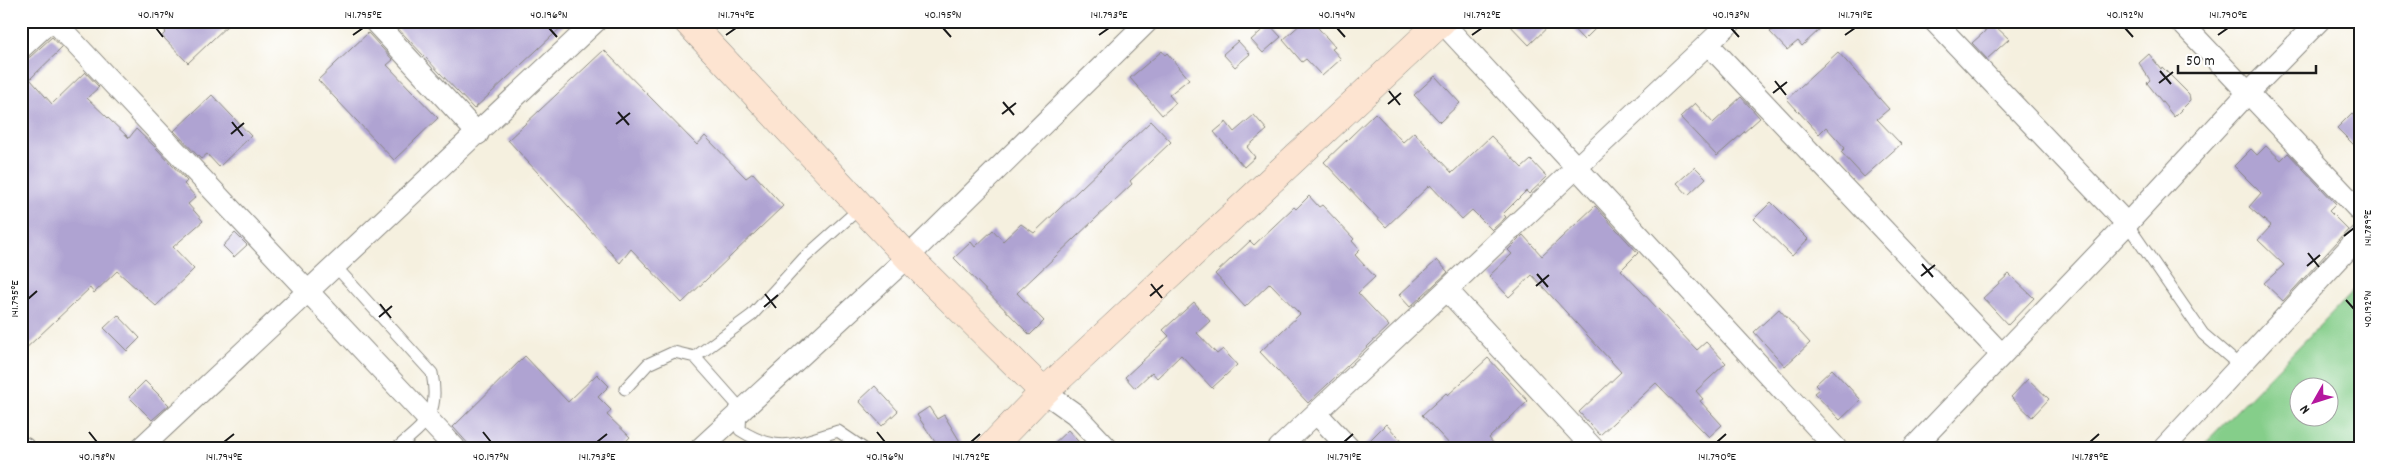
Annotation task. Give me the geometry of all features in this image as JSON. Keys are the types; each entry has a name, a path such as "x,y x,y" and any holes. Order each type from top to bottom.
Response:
{"street":[{"path":"21,48 50,21"},
{"path":"54,21 454,448"},
{"path":"374,21 478,134"},
{"path":"141,448 478,134 596,21"},
{"path":"687,21 908,257 1044,392 1075,414 1107,448"},
{"path":"701,448 741,409 908,257 1148,21"},
{"path":"990,448 1044,392 1441,21 1836,448"},
{"path":"1279,448 1732,21"},
{"path":"1934,21 2127,224"},
{"path":"2180,21 2360,211"},
{"path":"1913,448 2127,224 2248,93 2319,21"},
{"path":"1708,44 2002,355"},
{"path":"2164,448 2360,236"},
{"path":"1447,290 1593,448"},
{"path":"1316,413 1349,448"}],"lane":[{"path":"695,357 752,315 804,258 861,207"},
{"path":"2127,224 2203,334 2240,366"},
{"path":"336,267 432,373 436,391 429,420 397,448"},
{"path":"625,388 648,364 674,352 695,357 741,409 740,430 759,442 790,446 838,431 863,448"}],"green space":[{"path":"2360,284 2360,448 2200,448"}],"building":[{"path":"156,21 232,21 188,63 162,36 166,32"},
{"path":"391,21 568,21 474,109"},
{"path":"1304,21 1312,21 1335,47 1332,49 1341,59 1322,76 1306,59 1302,62 1283,40"},
{"path":"1506,21 1554,21 1529,45"},
{"path":"1566,21 1603,21 1584,40"},
{"path":"1782,21 1813,21 1820,29 1802,46 1798,41 1787,50 1770,32"},
{"path":"1269,24 1281,37 1263,53 1251,40"},
{"path":"1993,24 2009,39 1987,59 1972,43"},
{"path":"368,33 393,60 387,65 438,118 394,160 318,80"},
{"path":"52,37 62,48 30,79 52,104 85,72 99,87 87,98 129,138 136,129 156,148 187,181 184,184 196,197 188,204 203,221 173,247 194,269 156,306 117,271 94,293 90,288 21,353 21,60 30,57"},
{"path":"1238,41 1250,54 1235,67 1223,54"},
{"path":"604,50 697,145 705,136 746,178 753,173 783,206 682,303 631,249 620,263 508,140"},
{"path":"1162,51 1165,55 1167,53 1189,79 1169,95 1176,103 1162,115 1130,78"},
{"path":"1838,52 1889,109 1877,119 1901,144 1864,177 1841,152 1845,148 1826,127 1819,134 1787,99"},
{"path":"2149,54 2161,69 2162,67 2189,94 2190,101 2174,117 2147,83 2150,80 2139,63"},
{"path":"1435,76 1460,103 1440,122 1414,95"},
{"path":"212,95 251,136 219,167 207,154 201,159 174,131"},
{"path":"1741,97 1760,118 1717,156 1680,117 1695,103 1713,123"},
{"path":"1375,113 1403,142 1414,132 1452,173 1491,136 1522,168 1531,160 1547,177 1529,194 1526,191 1503,214 1506,217 1492,230 1472,210 1462,219 1430,185 1386,227 1324,162"},
{"path":"2352,113 2360,122 2360,151 2337,128"},
{"path":"1254,115 1267,130 1247,147 1255,157 1244,167 1214,132 1226,122 1234,132"},
{"path":"1151,121 1171,142 1130,181 1132,184 1017,293 1044,321 1030,335 954,258 971,242 975,247 993,230 1003,241 1021,224 1034,233"},
{"path":"2266,146 2281,160 2288,153 2336,204 2329,211 2348,230 2283,301 2264,283 2284,265 2258,240 2271,226 2249,207 2261,193 2234,166 2251,149 2257,155"},
{"path":"1695,167 1706,178 1688,195 1677,183"},
{"path":"1309,196 1319,207 1322,205 1354,239 1352,241 1360,250 1355,255 1375,277 1358,293 1389,326 1308,403 1260,352 1300,314 1270,283 1245,307 1215,274 1250,241 1254,245 1294,207 1296,209"},
{"path":"1771,202 1808,239 1792,256 1754,219"},
{"path":"1595,206 1638,253 1621,270 1697,350 1706,342 1726,363 1696,391 1703,399 1700,401 1722,425 1709,437 1656,383 1600,435 1579,412 1621,372 1532,275 1509,297 1489,276 1512,254 1508,250 1523,235 1542,256"},
{"path":"235,233 247,245 234,257 223,246"},
{"path":"1437,260 1448,272 1410,307 1399,295"},
{"path":"2009,274 2034,298 2008,325 1983,298"},
{"path":"1194,302 1210,321 1197,333 1217,354 1223,349 1237,365 1212,388 1181,355 1157,378 1152,372 1135,388 1125,377 1169,336 1163,330"},
{"path":"1779,309 1810,343 1785,366 1754,332"},
{"path":"118,315 140,338 127,351 104,328"},
{"path":"525,356 568,402 597,374 609,386 598,397 611,410 607,415 630,437 620,448 472,448 453,427"},
{"path":"1488,358 1528,401 1489,438 1497,448 1453,448 1422,415 1446,393 1448,395"},
{"path":"1832,369 1861,400 1840,420 1814,393 1819,389 1815,385"},
{"path":"2028,379 2049,399 2032,417 2011,397"},
{"path":"145,381 169,405 152,420 129,397"},
{"path":"875,386 898,411 882,426 859,401"},
{"path":"929,407 937,419 944,415 964,448 939,448 917,415"},
{"path":"1386,424 1408,448 1362,448"},
{"path":"1068,430 1084,448 1049,448"}]}
